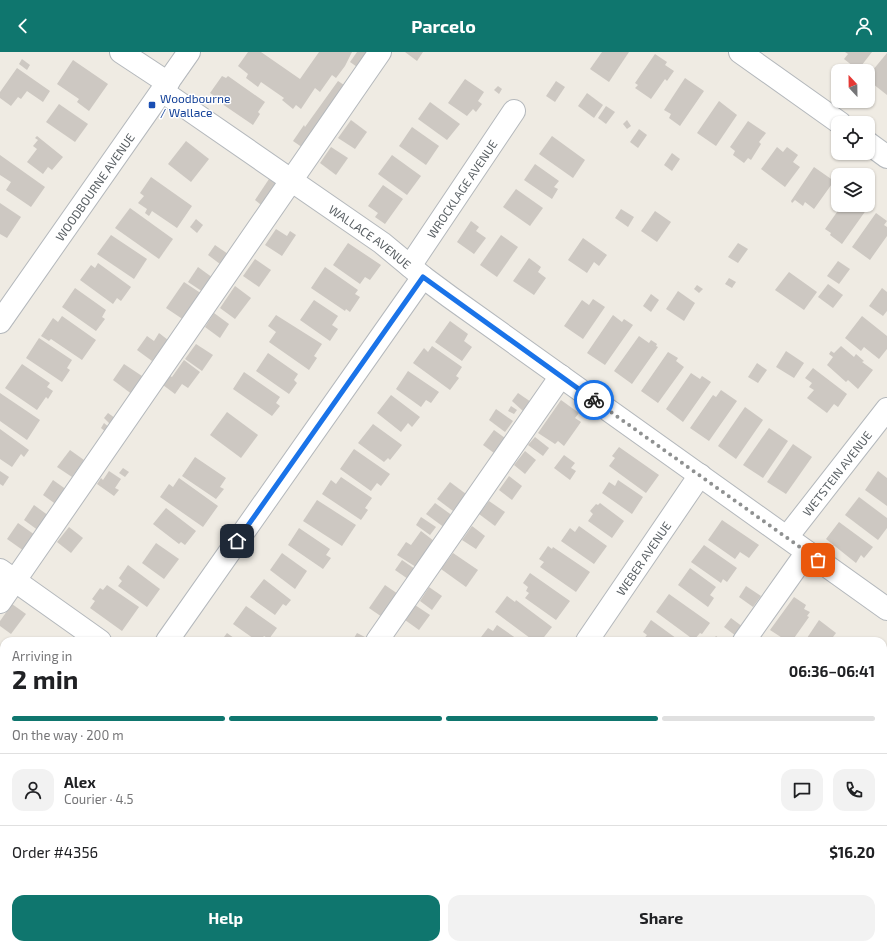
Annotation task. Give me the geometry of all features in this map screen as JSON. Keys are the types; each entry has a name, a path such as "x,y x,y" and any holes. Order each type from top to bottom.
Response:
{"street":[{"name":"WALLACE AVENUE","path":"121,52 165,87 290,180 382,243 416,271 887,609"},
{"name":"WOODBOURNE AVENUE","path":"0,322 189,52"},
{"path":"0,602 7,575 380,52"},
{"path":"740,52 831,117"},
{"name":"WROCKLAGE AVENUE","path":"170,637 416,271 514,111"},
{"path":"875,148 887,156"},
{"path":"380,637 561,376"},
{"name":"WETSTEIN AVENUE","path":"786,537 887,409"},
{"name":"WEBER AVENUE","path":"590,637 700,475"},
{"path":"747,637 807,552"},
{"path":"7,575 94,637"}],"building":[{"path":"248,52 261,52 300,79 319,52 352,52 345,66 336,78 332,75 320,92 315,88 301,109 296,105 293,109 282,100 284,98 261,82 258,87 246,78 248,74 238,66"},
{"path":"357,52 376,52 363,71 350,62"},
{"path":"405,52 423,52 417,61"},
{"path":"602,52 629,52 609,82 590,69"},
{"path":"845,52 872,52 863,64 850,64 844,59 848,54"},
{"path":"887,53 887,95 875,86 875,68"},
{"path":"655,54 667,62 665,65 674,71 667,81 665,79 651,99 635,88 638,85 635,83"},
{"path":"22,59 30,65 27,70 19,64"},
{"path":"73,60 108,84 89,111 77,102 79,99 57,84"},
{"path":"17,68 50,91 43,102 27,91 21,99 18,97 11,106 0,98 0,92"},
{"path":"222,76 226,78 228,76 265,102 258,112 260,114 253,125 212,97 213,95 210,93"},
{"path":"685,78 704,91 680,126 669,118 671,114 664,110"},
{"path":"465,79 484,92 478,101 482,104 476,112 473,109 467,116 448,103"},
{"path":"338,81 350,89 306,150 293,141"},
{"path":"556,81 565,87 555,102 546,96"},
{"path":"498,86 502,89 499,94 494,90"},
{"path":"587,93 603,105 594,118 578,106"},
{"path":"719,101 737,115 716,146 697,133"},
{"path":"430,102 460,124 447,140 418,119"},
{"path":"59,104 88,124 75,142 46,122"},
{"path":"606,106 615,112 606,124 598,118"},
{"path":"351,120 367,132 355,149 338,138"},
{"path":"627,120 631,126 627,129 623,124"},
{"path":"748,121 766,133 759,142 761,144 751,160 748,158 744,163 733,155 735,151 730,147"},
{"path":"412,127 439,146 426,165 399,146"},
{"path":"639,129 647,135 638,148 630,142"},
{"path":"37,136 63,157 52,170 48,167 43,174 27,162 37,149 33,146 38,140 35,138"},
{"path":"552,136 585,160 573,178 539,154"},
{"path":"186,141 209,159 191,182 168,164"},
{"path":"331,147 348,158 336,175 320,163"},
{"path":"777,147 783,152 787,147 798,155 793,162 800,167 785,187 761,169"},
{"path":"672,153 680,159 672,171 664,165"},
{"path":"0,155 45,187 31,207 6,190 11,182 0,175"},
{"path":"392,155 421,176 407,195 378,174"},
{"path":"535,164 559,181 554,187 558,189 552,199 524,180"},
{"path":"814,167 831,179 831,185 814,209 805,202 803,206 795,200 792,203 791,201"},
{"path":"151,177 192,206 177,228 152,211 149,216 145,213 147,209 138,203 144,196 140,193"},
{"path":"269,179 280,186 265,208 255,200"},
{"path":"383,185 403,199 385,224 375,217 378,213 368,206"},
{"path":"516,189 543,208 530,226 503,207"},
{"path":"0,203 21,217 7,238 0,234"},
{"path":"130,208 173,239 159,259 115,228"},
{"path":"621,209 634,217 628,227 615,218"},
{"path":"655,211 671,222 657,242 641,231"},
{"path":"837,212 865,212 842,244 825,229"},
{"path":"876,213 887,221 884,225 887,227 887,236 870,260 852,247"},
{"path":"196,219 203,225 197,233 190,227"},
{"path":"471,221 479,227 476,231 486,238 474,254 457,242"},
{"path":"276,229 287,236 290,231 296,235 282,256 265,245"},
{"path":"111,235 147,259 134,279 97,254"},
{"path":"501,235 518,247 497,277 480,265"},
{"path":"583,238 607,255 599,266 594,262 587,273 568,260"},
{"path":"348,243 381,265 370,280 365,277 360,284 333,265"},
{"path":"738,243 748,249 738,263 728,257"},
{"path":"215,245 228,254 220,264 208,255"},
{"path":"529,258 541,267 538,272 546,278 534,295 513,281"},
{"path":"255,259 271,270 259,287 243,276"},
{"path":"838,261 850,269 839,284 827,276"},
{"path":"98,263 131,287 121,301 117,298 113,304 80,280 91,265 95,268"},
{"path":"198,267 213,278 203,292 188,282"},
{"path":"325,267 358,290 355,294 360,297 350,312 346,309 345,311 311,288"},
{"path":"789,272 817,292 804,310 775,290"},
{"path":"729,278 736,282 732,288 725,284"},
{"path":"184,282 202,294 184,320 166,308"},
{"path":"828,284 843,295 833,308 818,297"},
{"path":"697,285 703,289 699,293 694,289"},
{"path":"235,286 251,298 235,319 220,308"},
{"path":"75,288 106,310 102,317 105,319 96,331 62,307"},
{"path":"882,288 887,292 887,311 883,316 869,306"},
{"path":"678,291 695,303 684,321 666,309"},
{"path":"651,294 659,300 651,312 643,306"},
{"path":"593,299 605,307 583,339 564,326 582,300 589,305"},
{"path":"314,300 338,316 332,325 338,329 330,341 300,320"},
{"path":"214,313 229,324 220,338 205,327"},
{"path":"276,315 322,344 314,356 317,358 309,370 269,342 276,332 268,326"},
{"path":"613,315 622,322 624,319 633,325 605,365 587,353"},
{"path":"62,316 96,340 82,360 51,339 49,341 41,336 53,318 58,322"},
{"path":"862,316 887,336 887,349 879,359 864,347 861,351 845,338"},
{"path":"450,321 468,334 464,341 472,347 462,361 435,342"},
{"path":"159,333 168,340 152,361 137,350 147,336 154,341"},
{"path":"639,336 649,343 651,340 657,344 656,346 658,347 632,384 614,371"},
{"path":"39,338 72,360 67,368 70,370 62,382 26,358"},
{"path":"196,344 213,355 202,371 185,359"},
{"path":"432,346 462,367 456,376 459,378 450,390 413,363 424,348 428,352"},
{"path":"841,346 854,357 856,354 864,361 862,362 873,370 858,389 848,380 846,382 827,365 833,357 829,354 831,351 834,353"},
{"path":"786,351 804,363 794,378 776,367"},
{"path":"668,352 678,358 676,361 684,367 658,403 641,391"},
{"path":"268,353 298,374 294,380 297,383 289,394 256,371"},
{"path":"184,360 200,372 188,388 182,384 175,394 163,385 170,376 172,377"},
{"path":"757,363 767,370 758,383 748,377"},
{"path":"22,364 50,383 47,387 53,391 48,399 46,397 37,410 5,388"},
{"path":"124,364 145,378 133,395 113,380"},
{"path":"813,368 847,394 838,407 834,404 827,413 807,398 814,390 809,387 812,383 805,378"},
{"path":"408,371 439,392 431,403 426,400 421,407 396,389"},
{"path":"244,372 280,397 276,403 280,406 272,416 233,389"},
{"path":"691,373 700,379 702,376 711,382 683,422 666,409"},
{"path":"721,390 737,401 709,441 690,428 713,395 716,397"},
{"path":"0,393 40,420 27,440 0,421"},
{"path":"518,393 531,402 524,412 512,401"},
{"path":"391,395 420,417 412,427 408,423 401,432 377,413"},
{"path":"561,400 579,413 575,418 581,422 564,446 558,441 555,444 538,433"},
{"path":"511,406 517,410 514,414 508,411"},
{"path":"745,407 763,420 736,459 718,446"},
{"path":"496,409 513,421 505,432 489,420"},
{"path":"227,412 258,435 241,458 210,435"},
{"path":"108,413 115,418 110,424 104,418"},
{"path":"104,423 110,428 106,432 101,428"},
{"path":"373,424 402,445 390,460 388,458 384,462 358,443"},
{"path":"769,428 788,441 763,478 743,465"},
{"path":"0,429 29,450 24,457 21,454 12,467 0,459"},
{"path":"494,430 505,438 494,453 483,445"},
{"path":"535,437 549,448 543,456 528,445"},
{"path":"793,444 812,457 786,494 767,482"},
{"path":"619,447 659,475 646,493 609,466 615,458 612,456"},
{"path":"354,449 390,474 381,486 377,483 371,491 340,469"},
{"path":"70,450 84,460 72,477 57,467"},
{"path":"525,451 536,460 525,474 514,465"},
{"path":"564,455 575,463 571,468 576,471 570,480 554,468"},
{"path":"195,457 226,478 220,487 224,489 216,499 182,476"},
{"path":"123,468 129,472 125,477 119,473"},
{"path":"0,471 9,477 3,486 0,484"},
{"path":"109,471 121,479 115,488 119,490 114,496 97,484 101,478 103,480"},
{"path":"878,471 887,478 887,506 865,490"},
{"path":"509,476 522,486 512,500 499,490"},
{"path":"341,477 372,498 365,508 368,510 361,520 322,494 331,480 336,484"},
{"path":"179,478 218,506 203,527 160,497 169,484 173,487"},
{"path":"53,480 67,490 57,505 43,495"},
{"path":"618,480 643,497 632,514 602,493 609,482 615,486"},
{"path":"450,482 466,494 453,511 437,499"},
{"path":"859,497 887,518 887,528 878,540 845,515"},
{"path":"317,500 356,525 342,546 303,521"},
{"path":"489,501 505,512 495,526 479,514"},
{"path":"435,503 453,516 445,528 426,514"},
{"path":"600,503 624,521 612,538 588,521 593,514 590,511 596,504 598,505"},
{"path":"34,505 49,516 39,531 24,520"},
{"path":"166,508 196,531 185,545 181,542 179,544 153,524"},
{"path":"421,517 436,527 430,535 416,525"},
{"path":"722,520 759,545 749,558 740,552 735,559 708,540"},
{"path":"839,522 873,547 864,558 861,555 856,563 826,539"},
{"path":"18,523 35,535 24,551 7,539"},
{"path":"472,526 485,536 476,549 462,540"},
{"path":"579,526 607,546 594,564 561,541 570,528 575,532"},
{"path":"69,527 83,538 71,553 57,542"},
{"path":"299,528 330,549 326,555 331,558 323,569 288,545"},
{"path":"421,531 434,541 416,567 397,555 406,542 411,545"},
{"path":"156,543 179,559 164,579 142,563"},
{"path":"704,545 737,568 727,582 723,579 721,583 691,562"},
{"path":"548,546 552,549 553,547 590,572 576,592 540,567 544,562 539,559"},
{"path":"282,553 307,571 295,589 270,570"},
{"path":"453,553 478,570 466,587 441,569"},
{"path":"402,560 415,569 408,579 395,570"},
{"path":"128,565 160,589 147,607 118,586 122,581 119,578"},
{"path":"690,568 716,587 710,595 714,598 708,607 678,585"},
{"path":"530,573 570,601 556,620 525,598 529,593 526,591 528,587 523,583"},
{"path":"264,579 291,600 286,606 283,604 275,615 250,597"},
{"path":"107,585 139,607 122,631 90,608 95,601 92,599 100,588 103,590"},
{"path":"385,585 398,594 382,617 369,608"},
{"path":"746,586 761,596 753,607 739,597"},
{"path":"429,587 442,596 432,610 420,601"},
{"path":"669,594 710,623 702,634 700,633 697,637 690,637 656,612"},
{"path":"507,596 515,602 516,600 552,627 544,637 529,637 495,612"},
{"path":"794,597 806,605 804,609 810,612 807,616 809,617 795,637 781,637 770,630"},
{"path":"12,604 26,614 11,634 0,626 0,621"},
{"path":"415,605 430,615 419,630 405,620"},
{"path":"246,606 277,628 270,637 251,637 233,624"},
{"path":"731,618 743,627 736,636 724,627"},
{"path":"651,620 674,637 645,637 647,635 643,632"},
{"path":"819,620 836,633 833,637 808,637"},
{"path":"497,625 514,637 481,637 488,628 493,631"},
{"path":"227,633 232,637 224,637"},
{"path":"357,633 365,637 355,637"}],"way so far":[{"path":"594,400 818,560"}],"place":[{"name":"Woodbourne / Wallace","path":"152,105"}],"route":[{"path":"237,541 423,277 594,400"}]}
